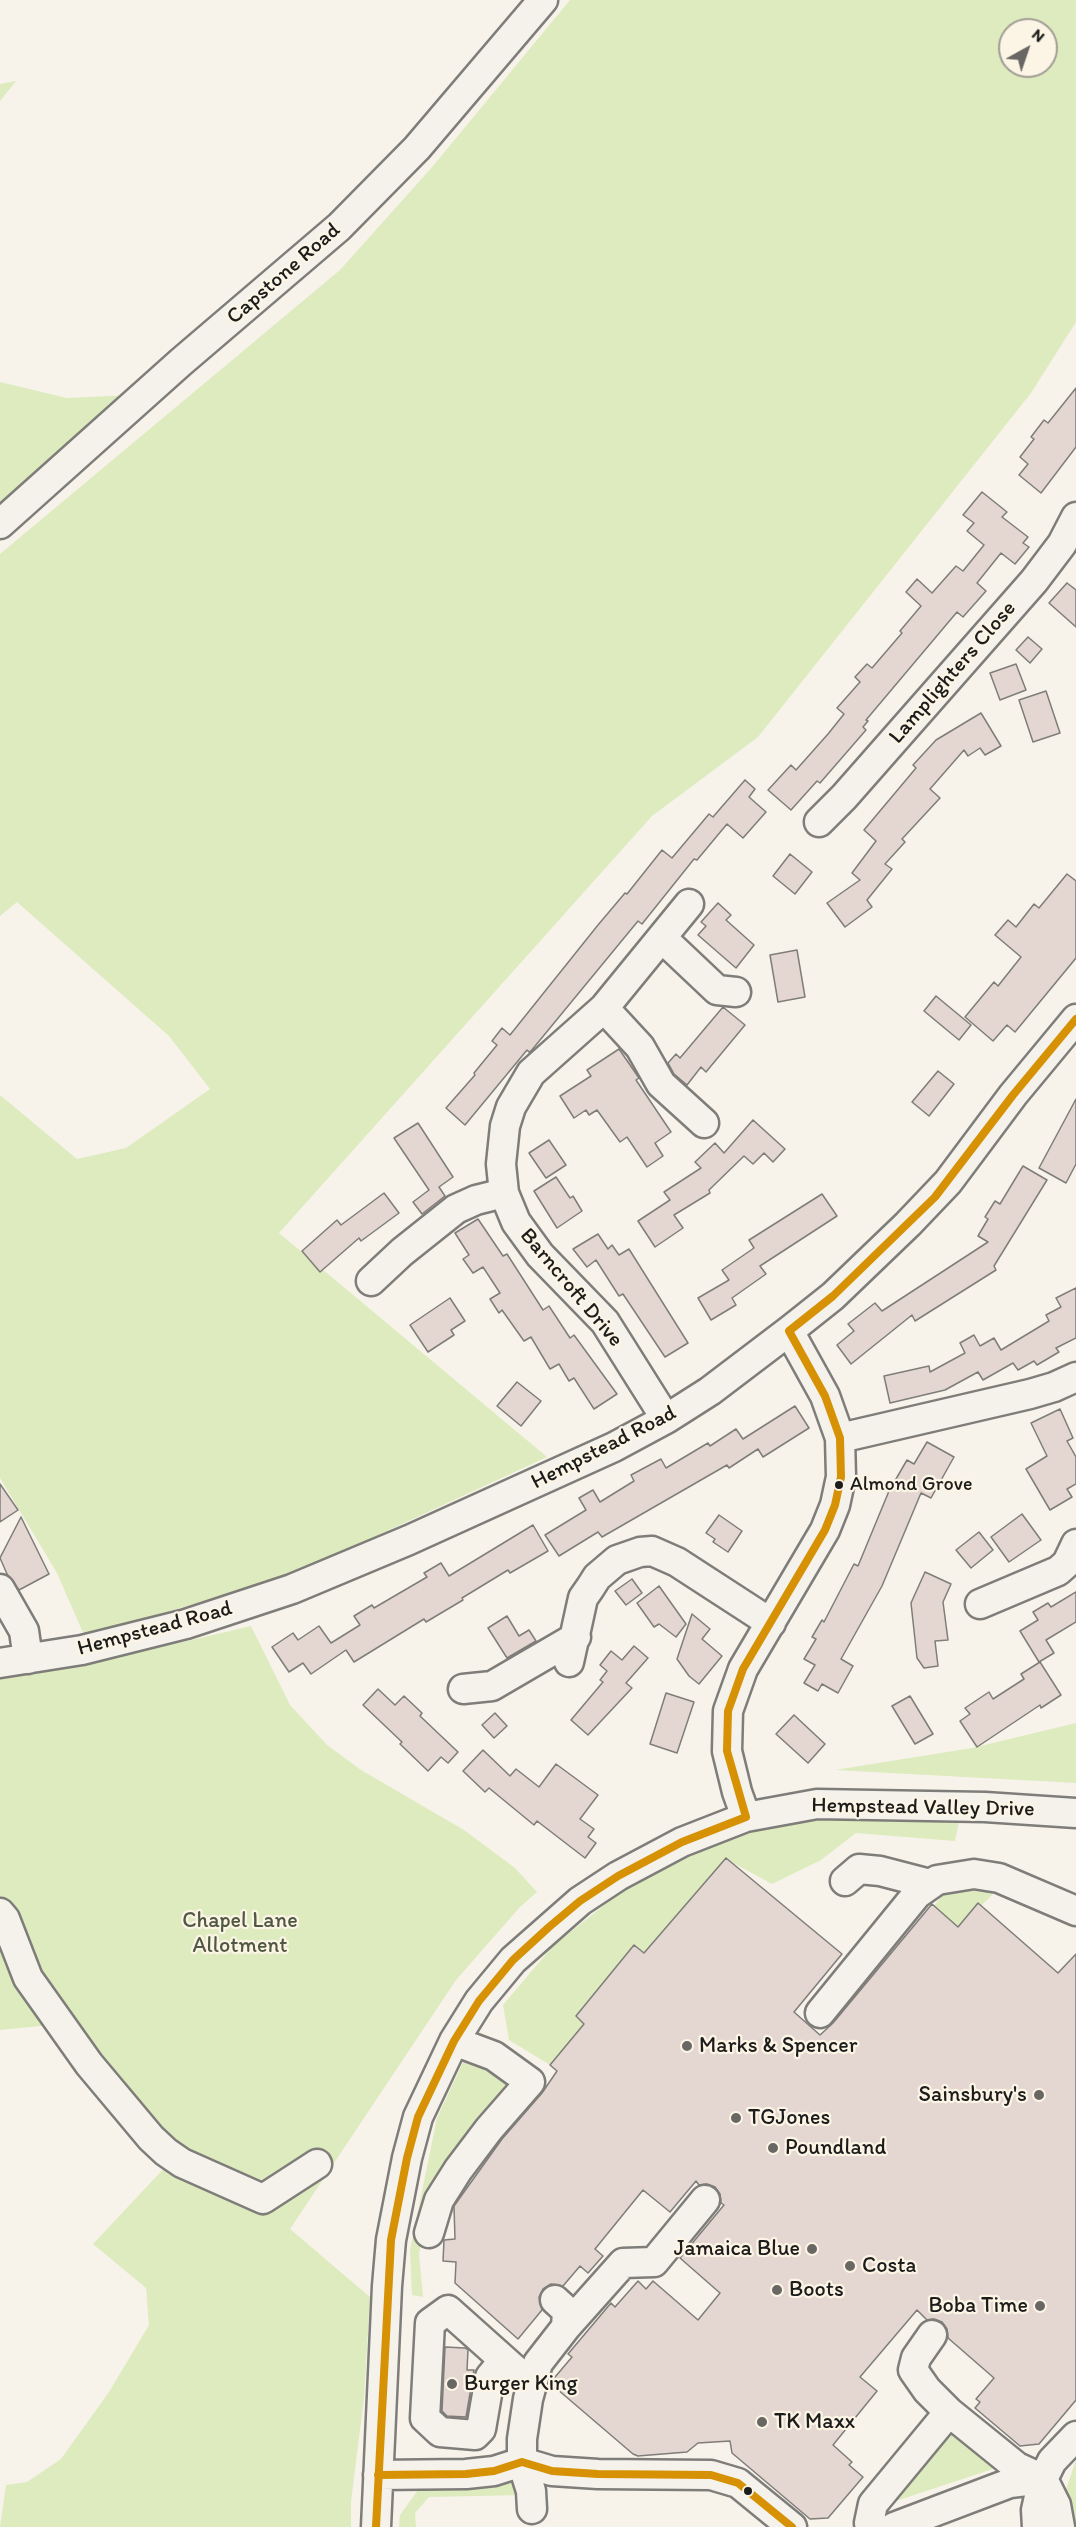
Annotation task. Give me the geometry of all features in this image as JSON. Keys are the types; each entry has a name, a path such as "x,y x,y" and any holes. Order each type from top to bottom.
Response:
{"street":[{"name":"Capstone Road","path":"0,524 181,362 339,228 417,148 543,0"},
{"name":"Lamplighters Close","path":"819,822 875,762 1034,580 1069,550 1076,517"},
{"name":"Barncroft Drive","path":"666,1419 605,1322 526,1239 504,1193 501,1164 506,1126 519,1090 542,1062 604,1008 689,904"},
{"path":"662,939 717,990 736,992"},
{"path":"604,1008 640,1047 661,1084 704,1122"},
{"name":"Hempstead Road","path":"0,1664 82,1650 186,1624 292,1589 409,1540 603,1452 666,1419 710,1391 841,1289 935,1197 1013,1095 1076,1020"},
{"path":"371,1281 402,1252 456,1209 476,1200 504,1193"},
{"path":"746,1816 729,1761 726,1724 733,1695 743,1669 816,1548 830,1518 841,1477 840,1438 825,1396 789,1331"},
{"path":"840,1438 1030,1394 1076,1378"},
{"path":"980,1605 1058,1571 1067,1563 1076,1544"},
{"path":"463,1689 492,1686 572,1649 583,1598 597,1577 617,1560 640,1552 652,1551 677,1562 771,1623"},
{"path":"0,1589 24,1631 28,1659"},
{"path":"0,1602 24,1631"},
{"name":"Hempstead Valley Drive","path":"376,2527 387,2286 399,2196 418,2117 454,2041 479,2001 513,1960 580,1900 618,1876 682,1842 746,1816 817,1804 985,1807 1076,1813"},
{"path":"845,1881 859,1869 880,1871 930,1884"},
{"path":"820,2013 917,1894 937,1880 974,1874 999,1878 1076,1911"},
{"path":"0,1913 5,1919 27,1978 89,2064 166,2152 182,2163 263,2199 317,2164"},
{"path":"429,2233 439,2200 458,2170 489,2129 530,2082 494,2056 454,2041"},
{"path":"532,2509 531,2492 522,2462 522,2439 538,2363 566,2327 623,2263 654,2262 705,2200"},
{"path":"555,2300 567,2311 566,2327"},
{"path":"504,2360 490,2377 482,2429 475,2435 440,2432 425,2418 430,2323 448,2310 504,2360 532,2385"},
{"path":"932,2335 916,2358 913,2370 927,2390 949,2412 1017,2467 1043,2479 1056,2505 1060,2527"},
{"path":"949,2412 873,2504 880,2526 1010,2483 1043,2479"},
{"path":"1037,2527 1036,2510 1043,2479 1053,2461 1076,2436"},
{"path":"378,2475 466,2474 494,2471 522,2462 552,2471 598,2474 711,2475 738,2483 792,2527"}],"green space":[{"path":"570,0 1076,0 1076,322 1031,393 758,737 652,816 279,1233 547,1457 283,1579 84,1635 57,1573 0,1478 0,1095 77,1159 126,1148 210,1089 169,1036 17,902 0,916 0,554 340,270 433,166"},
{"path":"16,81 0,101 0,84"},
{"path":"0,382 67,398 132,395 0,504"},
{"name":"Chapel Lane Allotment","path":"251,1626 290,1705 327,1745 361,1770 464,1830 515,1868 537,1892 520,1907 456,1980 290,2229 370,2297 364,2398 351,2502 351,2527 0,2527 6,2485 27,2482 61,2459 109,2392 149,2325 146,2288 93,2244 169,2163 51,2025 0,2030 0,1673 183,1642"},
{"path":"1076,1723 1076,1783 835,1770 972,1748"},
{"path":"791,1815 960,1817 955,1841 856,1833 821,1860 772,1884 726,1859 644,1953 634,1945 576,2016 584,2024 550,2065 509,2040 503,2005 553,1946 622,1891 699,1852"},
{"path":"959,1885 996,1891 981,1906 978,1903 958,1927 934,1906 943,1894"},
{"path":"464,2060 511,2083 425,2223 419,2254 423,2297 412,2295 410,2250 437,2118"},
{"path":"949,2428 999,2467 896,2501"},
{"path":"1076,2460 1076,2527 1073,2527 1066,2489"},
{"path":"517,2483 523,2495 429,2497 415,2513 416,2527 399,2527 400,2515 421,2486"}],"building":[{"path":"1076,388 1076,447 1041,493 1019,475 1028,464 1020,457 1034,439 1031,437 1044,420 1048,423"},
{"path":"982,492 1007,512 1002,517 1028,537 1023,543 1029,547 1015,564 1001,553 977,583 986,591 963,617 957,612 866,720 868,721 863,727 866,730 820,783 817,781 791,810 768,790 791,765 796,770 828,734 844,714 837,708 860,682 855,677 867,664 872,668 902,633 900,631 921,606 906,592 917,579 932,593 956,566 963,571 984,545 967,531 974,523 963,515"},
{"path":"1067,583 1076,590 1076,627 1049,603"},
{"path":"1028,637 1042,649 1030,663 1016,650"},
{"path":"1016,664 1026,690 1000,700 990,673"},
{"path":"1046,691 1060,733 1033,742 1019,700"},
{"path":"981,713 1001,746 985,755 980,748 968,756 964,750 930,789 940,798 902,839 905,842 885,864 892,869 867,900 872,907 845,927 827,903 860,880 852,873 876,841 864,830 916,768 913,765 936,740"},
{"path":"745,780 755,789 749,797 766,812 743,838 727,824 697,860 694,859 642,924 638,921 531,1051 527,1050 465,1125 446,1108 497,1045 492,1041 502,1028 510,1035 598,925 625,893 627,894 662,850 672,858 709,814 713,817"},
{"path":"790,854 812,872 795,894 773,876"},
{"path":"1067,874 1076,881 1076,958 1015,1032 1007,1025 993,1041 965,1017 994,982 998,986 1021,957 995,935 1008,920 1016,927 1034,904 1039,908"},
{"path":"718,903 731,915 726,920 754,945 736,968 698,935 706,926 701,922"},
{"path":"797,950 805,997 778,1002 770,955"},
{"path":"936,996 971,1025 959,1040 924,1011"},
{"path":"723,1007 745,1025 706,1072 701,1067 687,1085 674,1074 668,1063 676,1054 680,1058"},
{"path":"619,1049 639,1078 636,1080 671,1132 655,1143 663,1156 647,1167 627,1137 620,1142 597,1110 589,1115 586,1110 574,1118 560,1096 591,1076 587,1070"},
{"path":"938,1071 954,1084 929,1116 912,1102"},
{"path":"1076,1099 1076,1164 1066,1183 1039,1168"},
{"path":"753,1120 785,1149 773,1162 764,1153 753,1164 744,1156 709,1190 710,1193 674,1215 683,1228 655,1247 638,1221 670,1200 664,1192 701,1168 695,1162 715,1143 724,1153"},
{"path":"418,1123 453,1177 439,1187 445,1196 422,1214 413,1202 429,1190 394,1138"},
{"path":"549,1140 566,1165 546,1178 529,1153"},
{"path":"1023,1166 1047,1180 994,1266 996,1270 915,1321 912,1315 851,1364 837,1345 854,1331 848,1324 875,1303 882,1311 988,1242 978,1236 988,1219 985,1217 995,1201 1000,1204"},
{"path":"556,1177 570,1198 573,1196 582,1211 557,1228 534,1191"},
{"path":"384,1193 399,1213 361,1241 359,1238 320,1272 302,1251 337,1220 341,1225"},
{"path":"822,1194 837,1216 760,1266 766,1274 732,1298 736,1305 711,1320 698,1298 729,1280 722,1270 754,1248 749,1240"},
{"path":"478,1219 503,1256 507,1254 543,1310 549,1306 570,1338 574,1335 617,1394 594,1409 574,1378 569,1381 559,1364 550,1369 531,1337 524,1341 502,1310 499,1313 490,1299 500,1293 483,1267 473,1273 463,1259 469,1255 455,1233"},
{"path":"598,1234 608,1249 612,1245 619,1255 629,1249 688,1343 665,1357 623,1294 619,1296 596,1260 587,1267 573,1249"},
{"path":"1076,1288 1076,1338 1056,1348 1059,1352 1037,1365 1034,1361 1018,1370 1013,1363 983,1380 978,1372 945,1390 890,1403 884,1376 929,1366 930,1372 965,1353 960,1343 974,1335 980,1346 994,1338 1001,1350 1049,1321 1046,1315 1061,1307 1056,1298"},
{"path":"450,1298 465,1321 451,1330 454,1335 428,1352 410,1325"},
{"path":"517,1382 541,1401 521,1426 497,1406"},
{"path":"795,1406 809,1428 763,1457 758,1449 729,1468 727,1465 602,1537 598,1532 559,1556 545,1535 586,1510 579,1498 593,1490 600,1502 634,1481 631,1475 661,1459 666,1468 708,1443 710,1446 736,1429 743,1439"},
{"path":"1060,1409 1073,1438 1067,1441 1076,1457 1076,1484 1067,1489 1072,1497 1050,1510 1026,1469 1047,1456 1031,1423"},
{"path":"927,1442 954,1457 931,1498 921,1493 882,1586 841,1659 853,1666 838,1693 822,1684 818,1691 804,1683 815,1665 804,1659 816,1639 812,1637 822,1620 824,1622 854,1564 858,1566 889,1491 907,1460 914,1464"},
{"path":"0,1484 18,1510 0,1522"},
{"path":"1022,1514 1041,1540 1009,1562 991,1537"},
{"path":"719,1515 742,1531 728,1552 713,1542 715,1539 706,1533"},
{"path":"21,1517 49,1574 19,1590 7,1574 0,1558"},
{"path":"533,1525 548,1551 510,1573 508,1570 462,1598 463,1600 426,1622 424,1619 354,1662 346,1650 311,1674 303,1663 289,1672 272,1647 293,1633 298,1640 319,1626 331,1643 360,1625 354,1616 372,1605 374,1608 427,1577 424,1573 441,1563 449,1576"},
{"path":"979,1532 993,1550 971,1568 956,1550"},
{"path":"925,1572 951,1584 943,1602 948,1640 935,1641 938,1666 924,1668 917,1658 911,1603"},
{"path":"632,1579 642,1593 626,1605 615,1591"},
{"path":"659,1586 686,1624 676,1637 659,1624 654,1627 637,1603"},
{"path":"1076,1592 1076,1622 1046,1640 1054,1653 1039,1662 1020,1631 1038,1620 1033,1612 1048,1603 1051,1607"},
{"path":"692,1614 710,1629 702,1639 722,1656 699,1684 689,1676 677,1659"},
{"path":"507,1616 519,1636 529,1630 536,1641 507,1658 488,1628"},
{"path":"634,1646 648,1658 626,1683 632,1688 588,1735 571,1720 603,1682 600,1680 607,1671 600,1665 611,1651 622,1660"},
{"path":"1040,1662 1061,1695 1041,1708 1040,1705 977,1747 960,1721 970,1714 965,1708 989,1692 993,1699 1024,1679 1021,1674"},
{"path":"378,1689 395,1705 404,1696 422,1713 420,1716 458,1752 448,1763 441,1757 428,1771 400,1744 402,1742 363,1705"},
{"path":"666,1693 694,1702 677,1753 650,1744"},
{"path":"910,1696 933,1734 915,1744 892,1706"},
{"path":"495,1713 507,1726 494,1738 482,1725"},
{"path":"794,1715 825,1744 808,1763 776,1734"},
{"path":"483,1750 510,1776 516,1769 539,1787 556,1764 598,1795 580,1819 594,1829 588,1837 596,1843 585,1858 537,1821 534,1825 489,1788 485,1792 463,1771"},
{"path":"726,1858 842,1954 794,2012 820,2035 833,2023 932,1904 958,1927 978,1903 1058,1973 1076,1954 1076,2400 1039,2444 1020,2446 975,2408 980,2402 976,2399 994,2378 948,2338 947,2329 942,2322 934,2319 927,2320 917,2310 860,2377 877,2391 833,2445 852,2462 849,2465 863,2477 828,2518 810,2519 732,2453 730,2441 698,2443 687,2452 638,2456 633,2454 550,2383 572,2357 568,2354 611,2303 615,2307 638,2281 646,2289 653,2281 698,2320 720,2293 680,2258 724,2205 715,2187 707,2184 699,2185 696,2181 670,2212 643,2190 595,2249 603,2256 588,2273 580,2266 563,2286 551,2284 543,2289 539,2297 542,2310 518,2339 455,2283 456,2262 443,2261 444,2240 455,2239 454,2206 502,2139 542,2093 557,2071 550,2065 584,2024 576,2016 634,1945 644,1953"},
{"path":"445,2347 468,2350 467,2370 474,2370 466,2417 447,2416 442,2411"}],"transit line":[{"path":"376,2527 391,2240 407,2158 418,2117 454,2041 479,2001 513,1960 549,1927 580,1901 618,1876 682,1842 746,1817 727,1751 728,1711 743,1669 825,1530 835,1505 841,1477 840,1438 825,1396 789,1331 833,1296 935,1197 1013,1095 1076,1019"},
{"path":"378,2475 466,2474 494,2471 522,2462 552,2471 598,2474 711,2475 738,2483 792,2527"}],"place":[{"name":"Almond Grove","path":"839,1485"},
{"name":"Marks & Spencer","path":"687,2046"},
{"name":"Sainsbury's","path":"1039,2095"},
{"name":"TGJones","path":"736,2118"},
{"name":"Poundland","path":"773,2148"},
{"name":"Jamaica Blue","path":"812,2249"},
{"name":"Costa","path":"850,2266"},
{"name":"Boots","path":"777,2290"},
{"name":"Boba Time","path":"1040,2306"},
{"name":"Burger King","path":"452,2384"},
{"name":"TK Maxx","path":"762,2422"}]}
